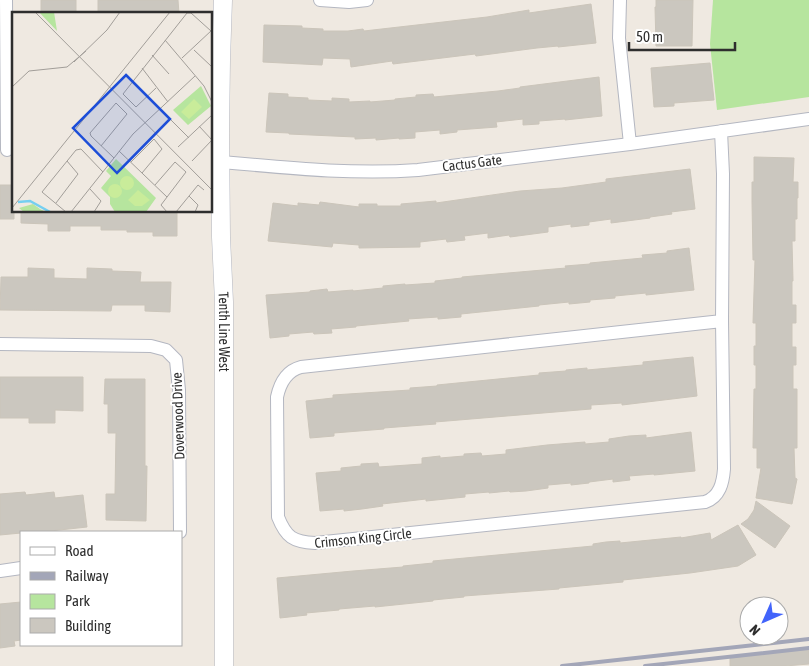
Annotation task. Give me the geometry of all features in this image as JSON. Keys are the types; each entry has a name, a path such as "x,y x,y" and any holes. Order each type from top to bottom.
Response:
{"street":[{"path":"6,0 7,150"},
{"name":"Tenth Line West","path":"223,0 216,161 224,302 224,666"},
{"path":"320,0 349,2 367,0"},
{"path":"620,0 619,38 630,144"},
{"name":"Cactus Gate","path":"216,161 339,171 394,172 630,144 809,119"},
{"path":"722,131 722,321"},
{"name":"Crimson King Circle","path":"722,321 724,468 723,481 718,492 711,500 315,543 304,543 292,538 284,530 278,517 277,397 278,388 286,375 294,368 722,321"},
{"name":"Doverwood Drive","path":"0,344 152,346 166,350 176,360 179,390 180,531"},
{"path":"0,571 20,568"}],"green space":[{"path":"713,0 809,0 809,97 717,110 710,44"}],"building":[{"path":"41,0 76,0 76,12 41,12"},
{"path":"98,0 178,0 179,12 98,12"},
{"path":"656,0 693,0 692,46 656,46"},
{"path":"591,4 596,43 476,56 475,54 393,64 392,61 351,67 350,59 323,58 322,65 263,62 264,25 302,26 302,28 323,29 323,31 363,29 364,31 487,17 529,10 529,13"},
{"path":"710,63 714,100 674,103 674,106 654,107 651,68"},
{"path":"599,77 602,116 539,121 539,124 523,125 523,119 496,122 497,127 457,130 457,132 440,134 440,130 415,132 415,138 399,139 355,139 355,137 266,132 269,93 288,94 288,97 308,98 308,100 332,101 332,98 349,99 349,102 370,102 416,97 416,95 433,94 434,97 498,91"},
{"path":"754,157 794,158 793,182 798,182 795,241 792,241 792,305 796,305 796,323 792,323 792,347 796,347 796,365 793,365 793,389 797,389 797,448 794,448 795,478 797,479 792,504 756,498 761,468 757,468 757,448 753,448 754,389 756,389 754,346 756,346 756,323 753,323 755,260 753,260 752,182 754,182"},
{"path":"690,169 695,209 671,212 672,214 650,218 611,223 611,219 589,222 589,225 571,227 571,224 548,227 548,232 510,237 509,235 488,238 488,233 464,236 465,240 447,242 446,239 420,242 420,247 359,248 359,245 333,243 332,247 268,241 273,203 298,206 298,203 319,205 320,202 359,207 359,204 401,206 401,204 436,201 436,203 520,191 562,188 606,182 606,179"},
{"path":"0,185 12,185 12,212 14,212 14,219 0,219"},
{"path":"21,212 177,212 177,236 153,236 153,232 101,230 101,226 70,226 70,231 48,231 48,224 21,223"},
{"path":"689,248 694,290 615,296 615,298 590,300 590,302 569,304 569,302 461,314 461,317 408,319 409,321 331,329 332,333 314,334 313,332 270,338 266,295 327,289 328,292 353,291 383,288 383,286 435,283 435,281 462,277 566,268 565,266 643,258 642,255 667,253 667,251"},
{"path":"28,268 54,269 54,278 87,279 87,268 141,272 140,282 171,282 170,312 145,311 145,305 112,305 111,311 0,310 1,277 28,277"},
{"path":"693,357 697,396 622,405 622,403 591,405 591,409 435,422 436,424 334,433 334,436 310,438 306,401 333,398 333,395 410,390 410,388 539,375 539,373 566,370 643,365 643,362"},
{"path":"0,377 83,377 83,411 55,410 55,423 29,423 29,418 0,418"},
{"path":"105,379 145,379 146,521 106,520 106,494 115,494 116,433 108,433 108,404 104,404"},
{"path":"691,432 695,471 629,476 630,480 613,482 613,479 571,485 571,483 548,485 548,488 526,491 465,494 465,497 382,504 383,506 344,511 344,509 320,511 316,473 341,471 341,468 361,466 361,464 378,463 379,467 422,464 422,458 464,456 464,454 481,453 482,456 506,454 506,450 547,445 609,442 609,439 629,436 646,435 646,438"},
{"path":"25,492 26,495 54,492 55,498 83,495 87,527 50,531 20,531 20,533 0,535 0,494"},
{"path":"756,501 790,526 775,548 741,524 748,519 754,510"},
{"path":"738,525 756,555 738,566 623,580 623,582 339,609 280,618 277,578 403,567 433,563 433,561 593,546 593,544 606,542 620,541 620,543 681,538 710,533 711,540"},
{"path":"20,602 20,640 14,641 15,646 0,648 0,604"},
{"path":"809,649 809,664 730,666 730,658"}],"railway":[{"path":"562,666 809,639"},
{"path":"645,666 809,648"}]}
